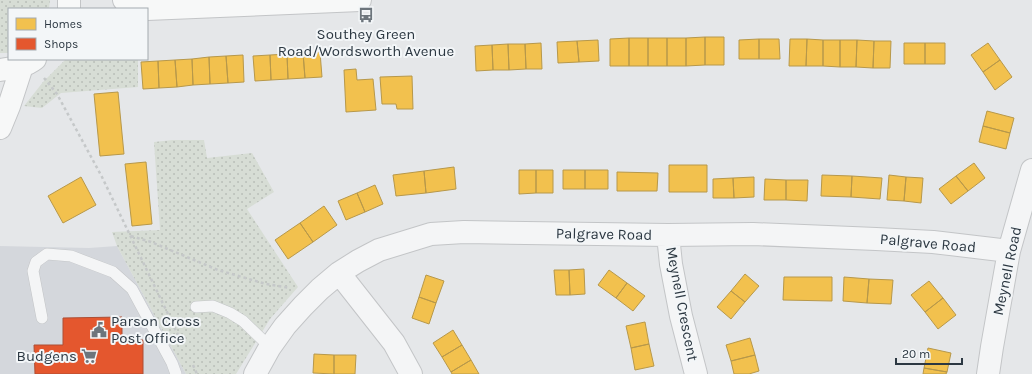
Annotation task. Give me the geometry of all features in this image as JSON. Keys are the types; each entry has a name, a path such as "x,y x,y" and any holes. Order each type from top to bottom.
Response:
{"street":[{"path":"124,0 144,8"},
{"path":"148,9 360,0"},
{"path":"0,70 29,62"},
{"path":"0,128 29,62"},
{"name":"Meynell Road","path":"988,374 1009,251 1032,170"},
{"name":"Palgrave Road","path":"255,374 270,347 285,326 320,289 339,273 379,250 431,234 464,232 753,234 933,242 1009,251"},
{"name":"Meynell Crescent","path":"668,234 671,264 681,316 696,374"},
{"path":"339,273 394,343 411,374"}],"lane":[{"path":"42,318 33,271 36,262 47,254 71,256 113,272 132,289 172,363 176,374"},
{"path":"196,307 213,306 230,313 243,321 270,347"}],"path":[{"path":"29,62 57,94 102,177 180,339"},
{"path":"131,236 151,242 218,270 266,284 286,288 320,289"},
{"path":"190,360 197,374"}],"shaded area":[{"path":"0,0 50,0 49,8 8,8 8,53 0,53"},
{"path":"65,60 138,60 138,87 61,93 42,108 24,106 43,82"},
{"path":"173,140 204,140 207,158 252,153 274,192 247,209 298,287 270,319 236,374 186,374 117,246 112,232 160,230 154,142"},
{"path":"0,246 89,248 117,246 186,374 0,374"}],"building: Homes":[{"path":"705,37 724,37 724,65 705,65"},
{"path":"705,37 705,65 686,66 686,38"},
{"path":"629,38 629,66 610,66 610,39"},
{"path":"629,38 648,38 648,66 629,66"},
{"path":"648,38 667,38 667,66 648,66"},
{"path":"667,38 686,38 686,66 667,66"},
{"path":"759,39 759,59 739,59 739,40"},
{"path":"759,39 779,39 780,59 759,59"},
{"path":"790,39 807,39 806,66 789,66"},
{"path":"807,39 823,40 823,66 806,66"},
{"path":"598,40 599,61 579,62 577,41"},
{"path":"823,40 840,40 840,67 823,66"},
{"path":"840,40 857,40 856,67 840,67"},
{"path":"857,40 874,41 873,68 856,67"},
{"path":"577,41 579,62 558,63 557,42"},
{"path":"874,41 891,41 890,68 873,68"},
{"path":"541,43 542,69 526,69 525,44"},
{"path":"904,43 925,43 925,64 904,64"},
{"path":"925,43 945,43 945,64 925,64"},
{"path":"988,43 1000,60 983,72 971,55"},
{"path":"508,44 525,44 526,69 509,70"},
{"path":"508,44 509,70 493,70 492,45"},
{"path":"492,45 493,70 476,71 475,46"},
{"path":"320,52 322,77 305,78 303,53"},
{"path":"303,53 305,78 288,79 287,54"},
{"path":"287,54 288,79 271,80 270,55"},
{"path":"243,55 244,82 228,83 226,56"},
{"path":"270,55 271,80 255,81 253,56"},
{"path":"226,56 228,83 210,84 209,57"},
{"path":"209,57 210,84 193,85 192,59"},
{"path":"192,59 193,85 177,87 175,60"},
{"path":"175,60 177,87 159,88 158,61"},
{"path":"1000,60 1012,77 995,90 983,72"},
{"path":"158,61 159,88 143,89 141,62"},
{"path":"356,69 357,80 373,79 376,110 346,112 344,70"},
{"path":"412,76 413,109 397,109 396,104 382,104 380,77"},
{"path":"118,92 124,154 100,156 94,94"},
{"path":"987,111 1014,118 1010,133 983,126"},
{"path":"983,126 1010,133 1006,149 979,142"},
{"path":"146,162 152,224 132,226 125,164"},
{"path":"974,163 985,178 968,191 956,176"},
{"path":"669,165 707,165 707,192 669,192"},
{"path":"454,167 456,189 426,193 424,171"},
{"path":"519,170 536,170 536,193 519,194"},
{"path":"536,170 553,170 553,193 536,193"},
{"path":"563,170 585,170 585,189 563,189"},
{"path":"585,170 608,170 608,189 585,189"},
{"path":"424,171 426,193 396,196 393,175"},
{"path":"617,172 658,173 657,191 617,191"},
{"path":"822,175 852,176 851,197 821,196"},
{"path":"889,175 906,177 904,201 887,200"},
{"path":"852,176 882,178 880,199 851,197"},
{"path":"956,176 968,191 951,204 939,189"},
{"path":"81,177 96,205 63,223 48,196"},
{"path":"754,177 754,197 734,198 733,178"},
{"path":"906,177 923,178 921,203 904,201"},
{"path":"733,178 734,198 713,198 713,179"},
{"path":"765,179 786,180 786,200 764,200"},
{"path":"786,180 808,180 807,201 786,200"},
{"path":"375,185 383,204 365,212 357,193"},
{"path":"357,193 365,212 346,220 338,201"},
{"path":"324,206 337,225 313,242 300,223"},
{"path":"300,223 313,242 288,259 275,240"},
{"path":"584,269 585,294 570,295 569,270"},
{"path":"554,270 569,270 570,295 556,295"},
{"path":"609,270 627,283 616,298 598,285"},
{"path":"745,274 759,286 745,302 731,291"},
{"path":"426,275 444,281 436,303 419,297"},
{"path":"784,277 832,277 832,301 783,300"},
{"path":"844,277 869,279 867,303 843,301"},
{"path":"869,279 893,280 891,304 867,303"},
{"path":"929,281 943,298 925,312 911,295"},
{"path":"627,283 645,296 633,311 616,298"},
{"path":"731,291 745,302 731,319 717,307"},
{"path":"419,297 436,303 429,324 412,318"},
{"path":"943,298 956,315 938,329 925,312"},
{"path":"645,322 649,344 631,348 626,326"},
{"path":"453,330 462,345 442,357 433,343"},
{"path":"750,338 755,355 731,361 726,345"},
{"path":"649,344 654,366 635,370 631,348"},
{"path":"462,345 471,360 451,372 442,357"},
{"path":"928,348 951,353 947,372 924,368"},
{"path":"314,354 334,355 334,374 313,373"},
{"path":"334,355 356,355 355,374 334,374"},
{"path":"755,355 759,371 749,374 734,374 731,361"},
{"path":"471,360 479,374 452,374 451,372"},
{"path":"924,368 947,372 946,374 923,374"}],"building: Shops":[{"path":"122,317 122,341 143,340 143,374 35,374 34,345 63,345 63,318"}],"place":[{"name":"Southey Green Road/Wordsworth Avenue","path":"366,15"},
{"name":"Parson Cross Post Office","path":"99,330"},
{"name":"Budgens","path":"89,356"}]}
